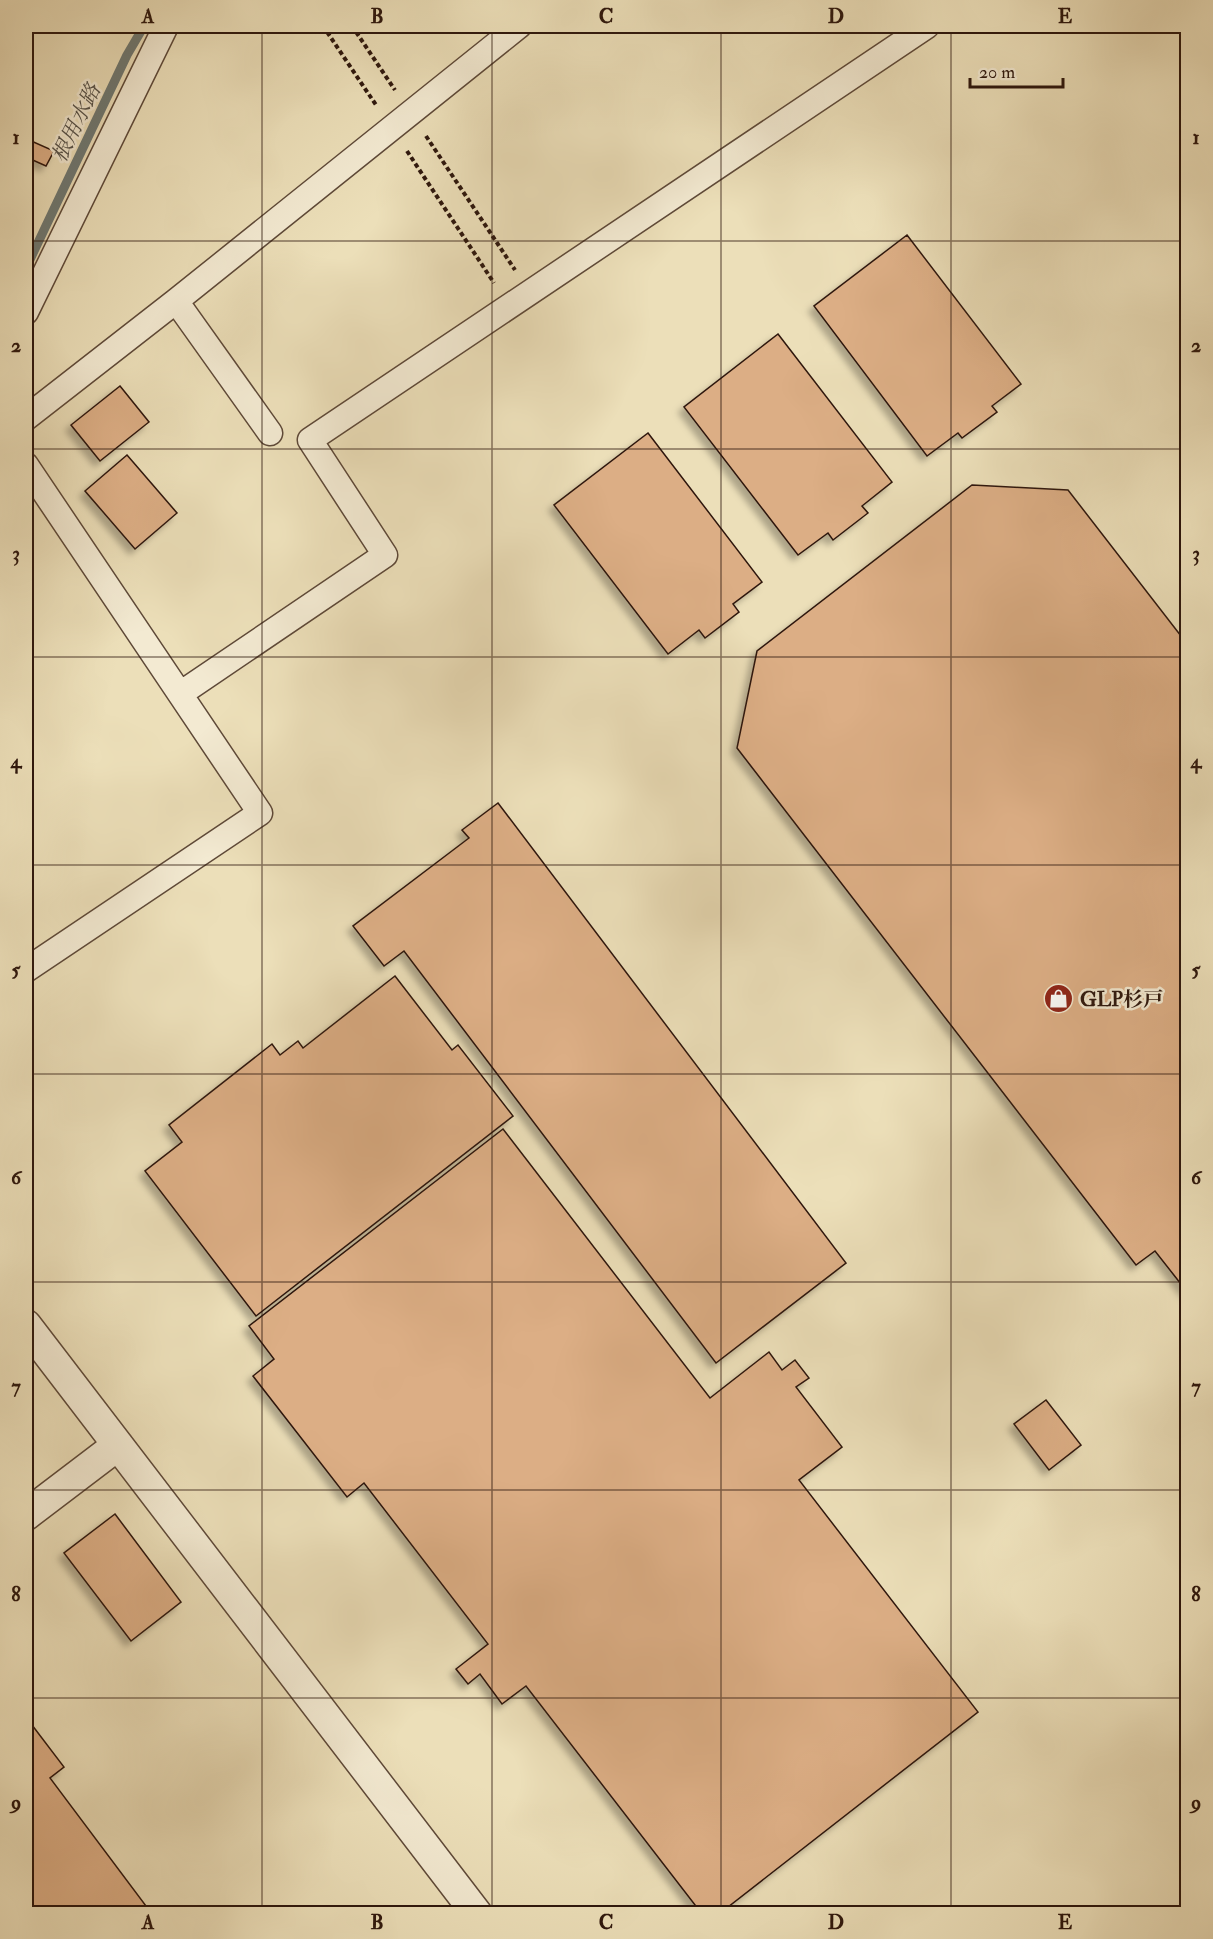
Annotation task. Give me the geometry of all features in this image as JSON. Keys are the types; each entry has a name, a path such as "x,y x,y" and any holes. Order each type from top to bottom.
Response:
{"street":[{"path":"26,312 166,26"},
{"path":"26,417 176,301 519,26"},
{"path":"180,694 386,555 309,440 927,26"},
{"path":"176,301 270,433"},
{"path":"26,465 260,813 26,970"},
{"path":"26,1324 477,1914"},
{"path":"26,1515 118,1445"}],"path":[{"path":"323,26 497,288"},
{"path":"352,26 518,273"}],"building":[{"path":"29,140 54,151 46,166 26,157"},
{"path":"907,235 1021,384 992,406 997,412 962,438 958,433 927,456 814,306"},
{"path":"778,334 892,482 862,506 868,513 833,540 828,533 798,555 684,407"},
{"path":"120,386 149,422 100,461 71,425"},
{"path":"648,433 762,582 733,604 739,612 705,638 699,630 668,654 554,505"},
{"path":"127,455 177,513 135,549 85,491"},
{"name":"GLP杉戸","path":"972,485 1068,490 1188,645 1188,1293 1155,1251 1136,1265 737,748 757,651"},
{"path":"498,803 846,1263 716,1363 404,951 384,966 353,926 469,838 462,830"},
{"path":"395,976 452,1050 458,1045 513,1116 256,1316 145,1171 182,1142 169,1125 272,1044 280,1055 298,1041 303,1048"},
{"path":"503,1129 710,1398 769,1352 782,1370 795,1360 809,1378 796,1387 842,1447 799,1480 978,1712 719,1914 702,1914 526,1686 502,1704 480,1674 468,1684 456,1669 488,1644 364,1483 347,1497 253,1376 274,1359 249,1326"},
{"path":"1046,1400 1081,1445 1049,1470 1014,1424"},
{"path":"115,1514 181,1602 131,1641 64,1553"},
{"path":"32,1725 64,1767 50,1778 152,1914 26,1914 26,1730"}],"waterway":[{"name":"根用水路","path":"26,268 127,55 144,26"}],"place":[{"name":"GLP杉戸","path":"1059,999"}]}
